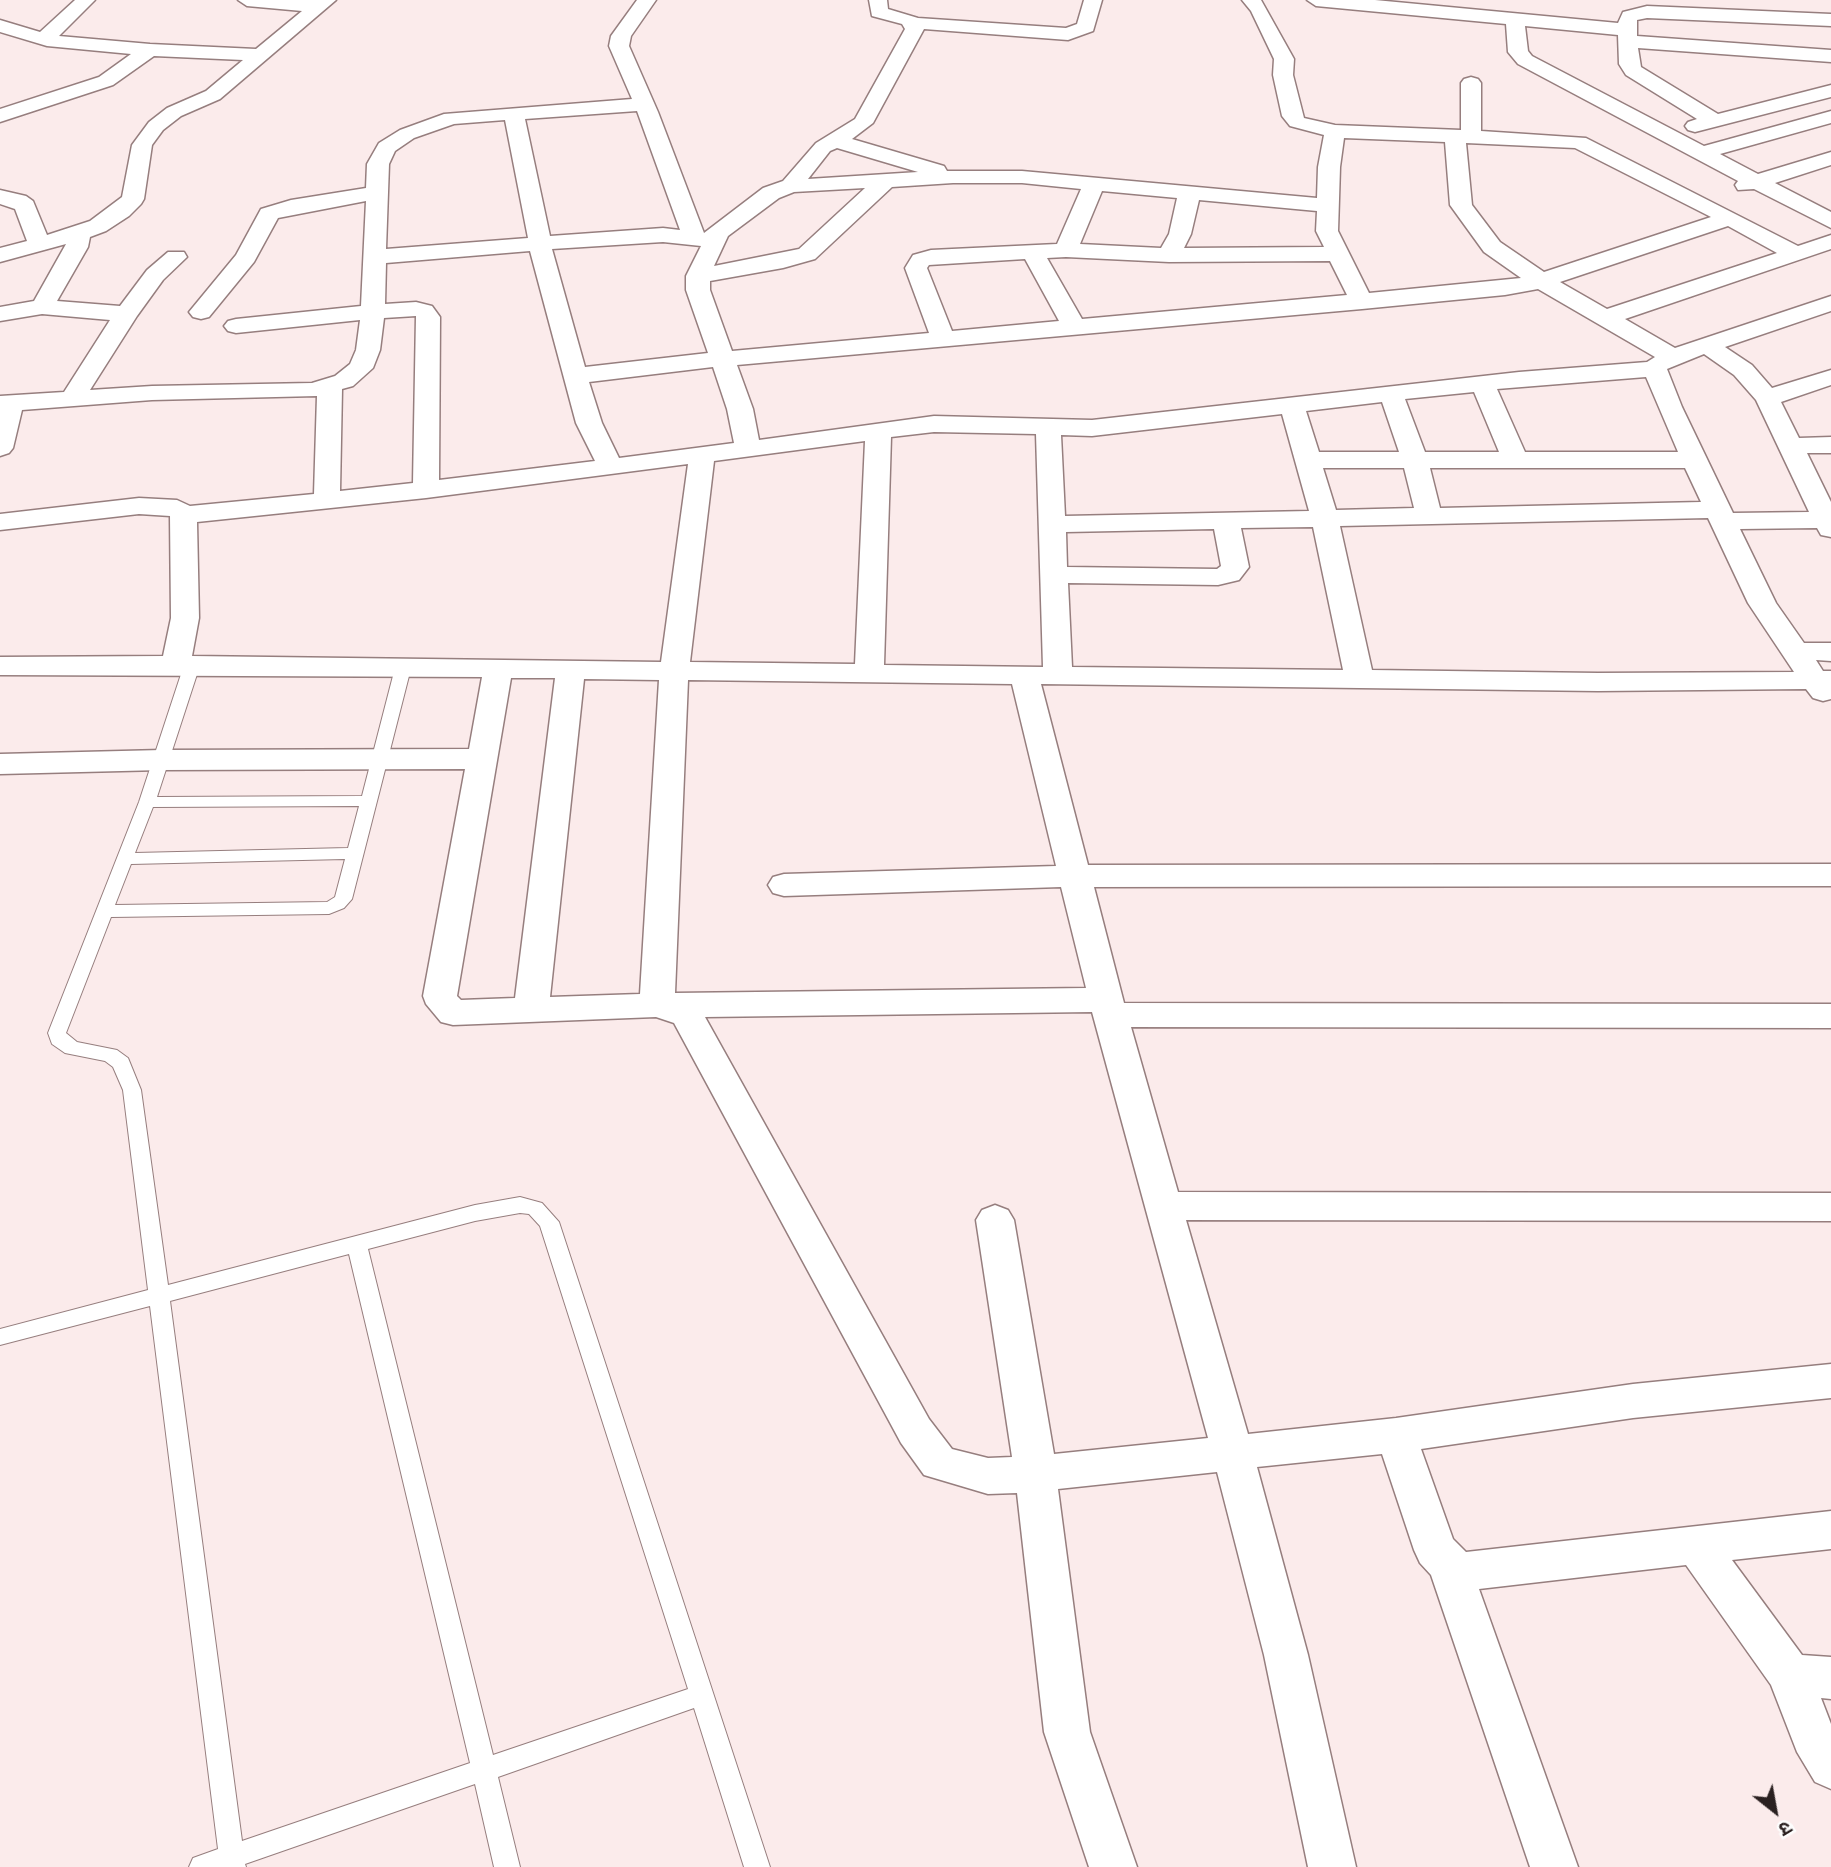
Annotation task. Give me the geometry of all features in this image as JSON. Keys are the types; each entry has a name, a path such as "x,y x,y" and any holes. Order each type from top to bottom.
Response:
{"street":[{"path":"44,39 86,0"},
{"path":"247,0 323,4"},
{"path":"647,0 621,36 619,46 704,239 698,290 740,409 748,449"},
{"path":"877,15 914,23 1068,34 1086,27 1093,0"},
{"path":"1251,0 1259,9 1284,59 1283,75 1292,116 1297,122 1335,131 1579,142 1797,254"},
{"path":"1317,0 1393,4 1628,36 1831,56"},
{"path":"1703,0 1716,15"},
{"path":"0,255 79,233 97,226 121,211 132,199 142,145 156,126 193,102 213,94 323,4"},
{"path":"1715,121 1633,71 1629,64 1627,21 1638,13 1716,15 1768,9 1831,20"},
{"path":"1515,20 1518,52 1525,60 1831,221"},
{"path":"791,186 823,146 863,123 915,29 914,23"},
{"path":"0,26 44,39 150,50 261,55"},
{"path":"0,116 106,81 150,50"},
{"path":"1471,83 1463,137 1461,205 1492,247 1541,281 1605,318 1664,363 1694,460 1762,603 1794,651 1825,687"},
{"path":"1665,134 1831,91"},
{"path":"0,448 6,403 330,387 344,381 361,368 368,350 373,312 378,164 386,147 435,122 468,116 644,104"},
{"path":"514,113 538,242 589,423 611,467"},
{"path":"1702,153 1831,117"},
{"path":"1579,142 1643,123"},
{"path":"1335,131 1326,205 1327,231 1362,302"},
{"path":"834,140 953,177"},
{"path":"1696,200 1757,181 1825,165"},
{"path":"375,257 538,242 663,235 704,239 718,233 771,193 791,186 953,177 1022,177 1326,205"},
{"path":"698,276 783,261 807,254 886,181"},
{"path":"1066,250 1094,185"},
{"path":"201,312 246,257 265,217 269,214 291,207 377,193"},
{"path":"1169,255 1180,234 1189,194"},
{"path":"0,197 18,201 25,206 39,243"},
{"path":"575,376 723,359 1505,288 1541,281 1730,218"},
{"path":"42,307 77,247 79,233"},
{"path":"1605,318 1831,242"},
{"path":"944,340 916,268 921,261 946,255 1066,250 1169,255 1338,254"},
{"path":"1032,251 1075,328"},
{"path":"73,398 125,314 155,275 176,257"},
{"path":"184,515 426,490 878,434 934,424 1092,428 1664,363 1831,303"},
{"path":"0,314 42,307 125,314"},
{"path":"236,326 373,312 416,309 424,311 428,317 426,490"},
{"path":"1709,347 1743,370 1767,398 1829,524"},
{"path":"1767,398 1831,377"},
{"path":"1483,384 1515,460"},
{"path":"327,500 330,387"},
{"path":"1391,394 1415,460 1429,516"},
{"path":"1292,405 1325,518 1359,679"},
{"path":"1048,426 1054,575 1041,676 1075,876 1108,1007 1232,1451 1286,1656 1332,1867"},
{"path":"869,674 878,434"},
{"path":"1790,446 1831,445"},
{"path":"657,1005 674,673 702,456"},
{"path":"1308,460 1694,460"},
{"path":"0,522 139,506 177,508 184,515 184,665"},
{"path":"1052,524 1429,516 1720,515 1829,524"},
{"path":"1054,575 1218,577 1229,574 1235,567 1226,520"},
{"path":"1794,651 1831,652"},
{"path":"0,666 184,665 1825,687"},
{"path":"498,670 440,996 443,1004 453,1013 657,1005 1108,1007 1831,1016"},
{"path":"531,1011 570,671"},
{"path":"0,764 162,760 482,760"},
{"path":"784,885 1075,876 1831,874"},
{"path":"657,1005 687,1015 915,1431 939,1462 988,1476 1035,1474 1395,1435 1633,1401 1831,1381"},
{"path":"1162,1206 1831,1207"},
{"path":"995,1220 1028,1415 1067,1732 1113,1867"},
{"path":"1395,1435 1435,1550 1448,1565 1554,1867"},
{"path":"1448,1565 1462,1572 1831,1530"},
{"path":"1697,1546 1810,1676 1813,1737 1831,1767"}],"lane":[{"path":"184,665 162,760 57,1033 58,1039 72,1048 110,1055 121,1063 132,1090 232,1862"},
{"path":"105,911 329,908 343,899 403,668"},
{"path":"147,802 368,801"},
{"path":"125,859 354,853"},
{"path":"0,1337 475,1213 520,1205 535,1208 549,1222 757,1867"},
{"path":"356,1243 507,1867"},
{"path":"202,1867 232,1862 484,1768 701,1695"}]}
